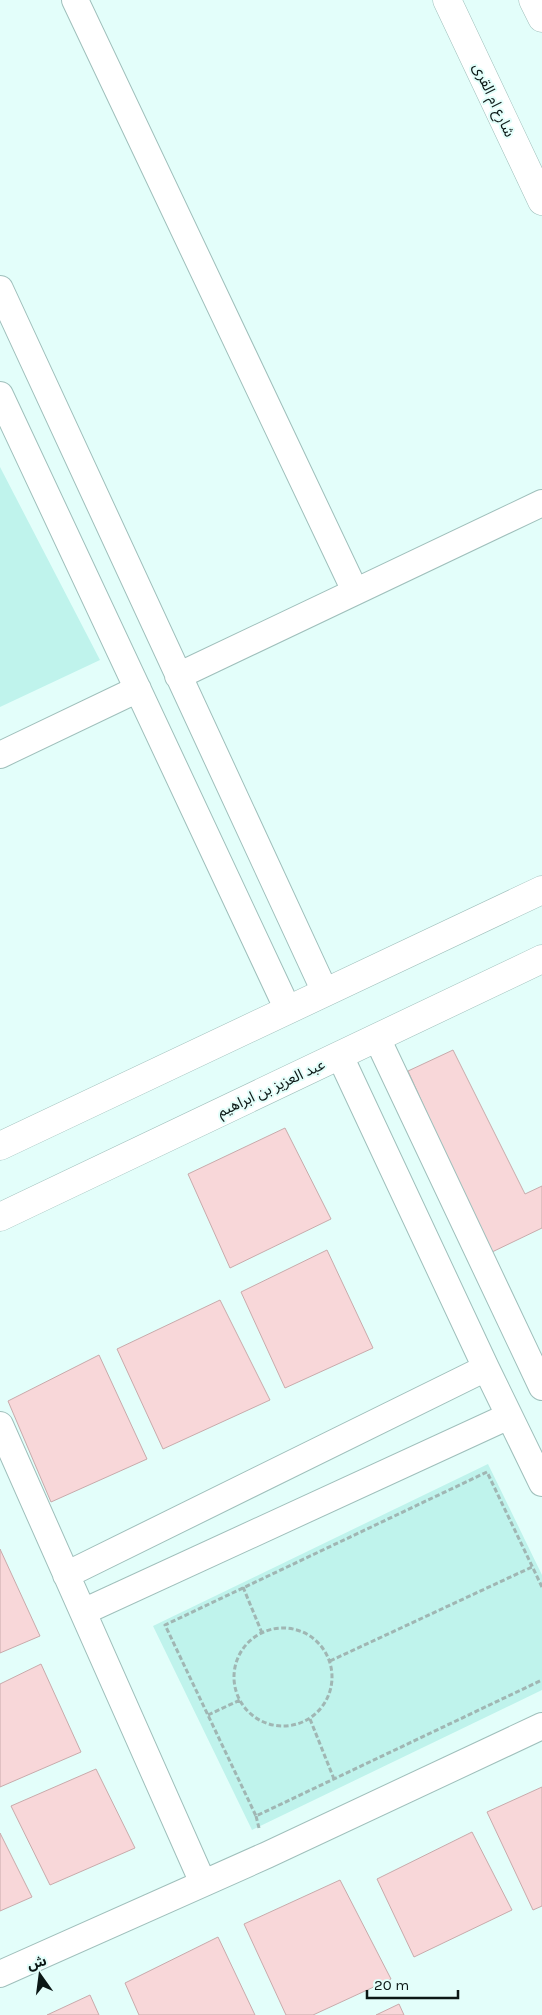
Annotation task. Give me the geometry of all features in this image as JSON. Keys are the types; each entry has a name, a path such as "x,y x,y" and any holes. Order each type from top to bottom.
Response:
{"street":[{"path":"75,0 355,592"},
{"name":"شارع ام القرى","path":"447,0 542,201"},
{"path":"533,0 542,18"},
{"path":"0,289 325,992"},
{"path":"0,397 288,1010"},
{"path":"178,676 542,502"},
{"path":"0,755 138,689"},
{"path":"0,1146 542,890"},
{"name":"عبد العزيز بن ابراهيم","path":"0,1217 542,959"},
{"path":"377,1038 542,1387"},
{"path":"340,1056 509,1416 539,1470"},
{"path":"66,1576 486,1368"},
{"path":"83,1612 509,1416"},
{"path":"0,1425 203,1884"},
{"path":"0,1974 203,1884 542,1726"}],"path":[{"path":"542,1587 487,1472 165,1625 256,1816 542,1680"},
{"path":"330,1661 532,1567"},
{"path":"243,1588 262,1633"},
{"path":"278,1629 294,1630 310,1636 322,1647 330,1661 332,1677 330,1694 322,1708 310,1719 295,1725 279,1726 264,1722 250,1714 240,1700 235,1687 234,1671 239,1655 249,1642 262,1633 278,1629"},
{"path":"208,1715 240,1700"},
{"path":"310,1719 334,1779"}],"shaded area":[{"path":"0,467 100,660 0,707"},
{"path":"488,1464 542,1575 542,1690 252,1830 153,1626"}],"building":[{"path":"453,1050 525,1194 542,1186 542,1228 490,1253 408,1071"},
{"path":"285,1128 331,1219 230,1268 188,1174"},
{"path":"327,1250 373,1348 285,1388 241,1292"},
{"path":"220,1300 270,1400 163,1449 117,1349"},
{"path":"99,1355 147,1459 51,1502 8,1401"},
{"path":"0,1549 40,1636 0,1653"},
{"path":"41,1664 81,1752 0,1787 0,1684"},
{"path":"96,1769 135,1848 50,1885 11,1806"},
{"path":"542,1787 542,1906 533,1910 487,1812"},
{"path":"472,1832 512,1910 414,1957 377,1879"},
{"path":"0,1833 32,1897 0,1911"},
{"path":"340,1880 391,1979 313,2015 286,2015 244,1924"},
{"path":"218,1937 255,2015 139,2015 125,1983"},
{"path":"90,1995 99,2015 47,2015"},
{"path":"399,2004 404,2015 376,2015"}]}
